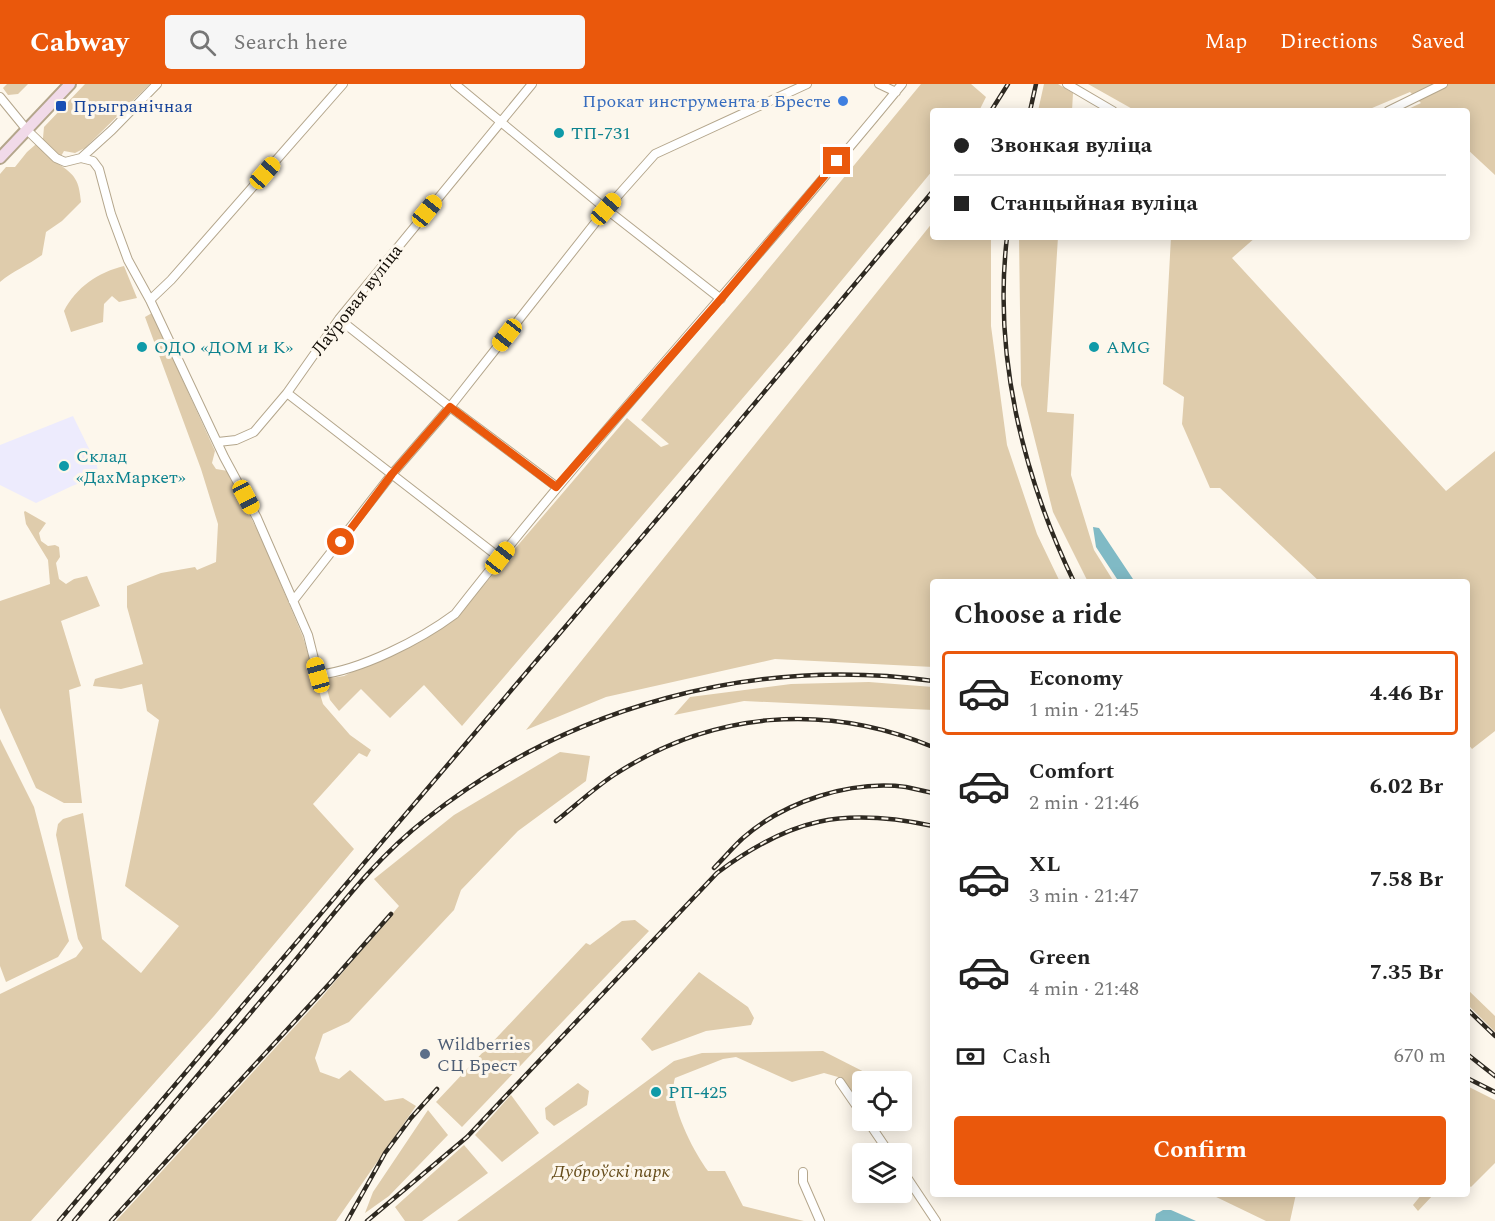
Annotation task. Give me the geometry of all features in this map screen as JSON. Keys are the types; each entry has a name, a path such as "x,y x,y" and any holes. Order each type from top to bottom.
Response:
{"main road":[{"path":"0,158 70,84"}],"street":[{"path":"81,158 157,84"},
{"path":"150,300 171,280 343,84"},
{"path":"455,84 606,209 721,299"},
{"name":"Лаўровая вуліца","path":"218,442 236,440 254,432 287,393 339,319 532,84"},
{"path":"293,601 392,474 450,407 606,209 655,154 807,84"},
{"path":"879,84 896,92"},
{"path":"0,97 27,130 56,158 64,162 81,158 93,161 99,169 111,214 128,260 257,518 308,635 318,675 339,673 386,654 455,614 556,487 721,299 902,84"},
{"path":"1067,84 1108,108"},
{"path":"1394,108 1443,84"},
{"path":"339,319 556,487"},
{"path":"287,393 500,558"},
{"path":"840,1082 852,1099"},
{"path":"803,1172 803,1182 820,1221"},
{"path":"912,1185 936,1221"}],"shaded area":[{"path":"73,416 97,465 98,476 36,503 0,485 0,445"}],"green space":[{"path":"7,84 28,84 18,94 8,95 3,88"},
{"path":"85,84 150,84 85,148 75,153 64,151 57,163 75,179 81,202 62,221 46,232 42,255 0,282 0,174 6,167 15,167 43,138 44,127"},
{"path":"921,84 971,84 986,97 980,108 930,108 930,174 789,344 462,726 424,685 390,718 361,689 339,711 330,700 324,679 344,676 453,621 627,418 661,447 669,444 641,420"},
{"path":"1044,84 1058,84 1073,93 1072,108 1039,108"},
{"path":"1088,84 1495,84 1495,175 1470,152 1470,108 1410,108 1421,103 1410,92 1372,108 1131,108"},
{"path":"930,226 930,240 991,240 991,326 1007,445 1037,534 1059,579 930,579 930,667 775,659 606,697 526,730"},
{"path":"1019,240 1058,240 1047,412 1074,414 1071,475 1094,550 1112,579 1086,579 1053,512 1021,385"},
{"path":"1171,240 1253,240 1232,258 1446,491 1495,451 1495,731 1472,749 1470,747 1470,579 1317,579 1220,488 1210,488 1182,424 1184,397 1163,384"},
{"path":"124,266 137,298 119,302 112,296 104,304 103,322 71,332 64,311 69,302 89,282 106,272"},
{"path":"152,313 215,451 212,463 216,469 228,471 263,542 303,637 323,704 350,735 371,750 367,757 359,753 313,804 354,849 214,1016 31,1221 0,1221 0,994 76,957 83,948 78,939 56,835 58,824 63,819 83,813 102,939 141,973 179,926 125,886 159,720 147,711 142,684 121,689 93,686 95,679 143,664 127,607 127,586 161,573 195,567 197,570 216,562 218,524 201,469 145,317"},
{"path":"25,511 46,523 39,533 41,541 48,546 59,547 60,557 56,563 59,579 66,584 74,579 87,576 100,606 61,621 81,686 69,690 82,803 64,803 36,788 0,708 0,601 50,584 48,560 26,524"},
{"path":"869,682 930,687 930,710 744,701 674,715 690,697 791,684"},
{"path":"0,739 34,807 69,941 58,957 6,982 0,966"},
{"path":"560,752 590,756 586,781 518,831 461,890 454,910 349,1022 323,1034 315,1058 320,1072 339,1079 350,1070 385,1101 403,1098 416,1106 336,1221 116,1221 321,998 399,906 374,879 454,815"},
{"path":"635,920 649,931 462,1127 436,1102 586,943 590,945 622,921"},
{"path":"699,972 748,1007 754,1018 751,1025 706,1031 652,1051 641,1039"},
{"path":"1470,992 1495,1016 1495,1032 1470,1007"},
{"name":"Дуброўскі парк","path":"823,1051 862,1071 852,1071 852,1094 838,1077 824,1073 792,1082 736,1057 723,1059 675,1078 675,1100 678,1113 696,1152 708,1171 725,1171 743,1206 804,1221 457,1221 674,1061 702,1053"},
{"path":"578,1083 589,1091 587,1105 554,1126 546,1119 545,1108"},
{"path":"1470,1088 1495,1100 1495,1163 1471,1187"},
{"path":"511,1095 539,1133 502,1162 475,1135"},
{"path":"428,1110 448,1135 389,1196 365,1213 373,1192"},
{"path":"464,1145 488,1173 422,1221 405,1221 395,1207"},
{"path":"1216,1197 1295,1197 1290,1221 1266,1221"},
{"path":"1420,1197 1431,1197 1418,1211 1413,1205"}],"water":[{"path":"1093,527 1099,528 1133,579 1117,579 1096,547"},
{"path":"1163,1210 1171,1210 1196,1221 1155,1221 1156,1214"}],"railway":[{"path":"993,108 1008,84"},
{"path":"1031,108 1036,84"},
{"path":"59,1221 681,491 930,195"},
{"path":"1007,240 1004,326 1016,414 1040,500 1073,579"},
{"path":"74,1221 370,872 406,835 481,780 540,746 602,719 666,698 731,684 798,676 866,675 930,681"},
{"path":"556,821 606,780 651,754 690,737 730,726 770,720 810,719 851,723 892,733 930,746"},
{"path":"714,868 739,841 760,825 778,813 820,796 841,790 885,786 906,787 930,792"},
{"path":"367,1221 467,1137 717,873 744,854 794,829 845,818 901,820 930,825"},
{"path":"111,1221 391,914"},
{"path":"1470,1012 1495,1036"},
{"path":"1470,1056 1495,1076"},
{"path":"1470,1080 1495,1092"},
{"path":"347,1221 385,1153 411,1118 437,1089"}],"place":[{"name":"Прокат инструмента в Бресте","path":"843,101"},
{"name":"Прыгранічная","path":"61,106"},
{"name":"ТП-731","path":"559,133"},
{"name":"ОДО «ДОМ и К»","path":"142,347"},
{"name":"AMG","path":"1094,347"},
{"name":"Склад «ДахМаркет»","path":"64,466"},
{"name":"Wildberries СЦ Брест","path":"425,1054"},
{"name":"РП-425","path":"656,1092"}],"route":[{"path":"341,542 392,474 450,407 556,487 721,299 837,161"}]}
